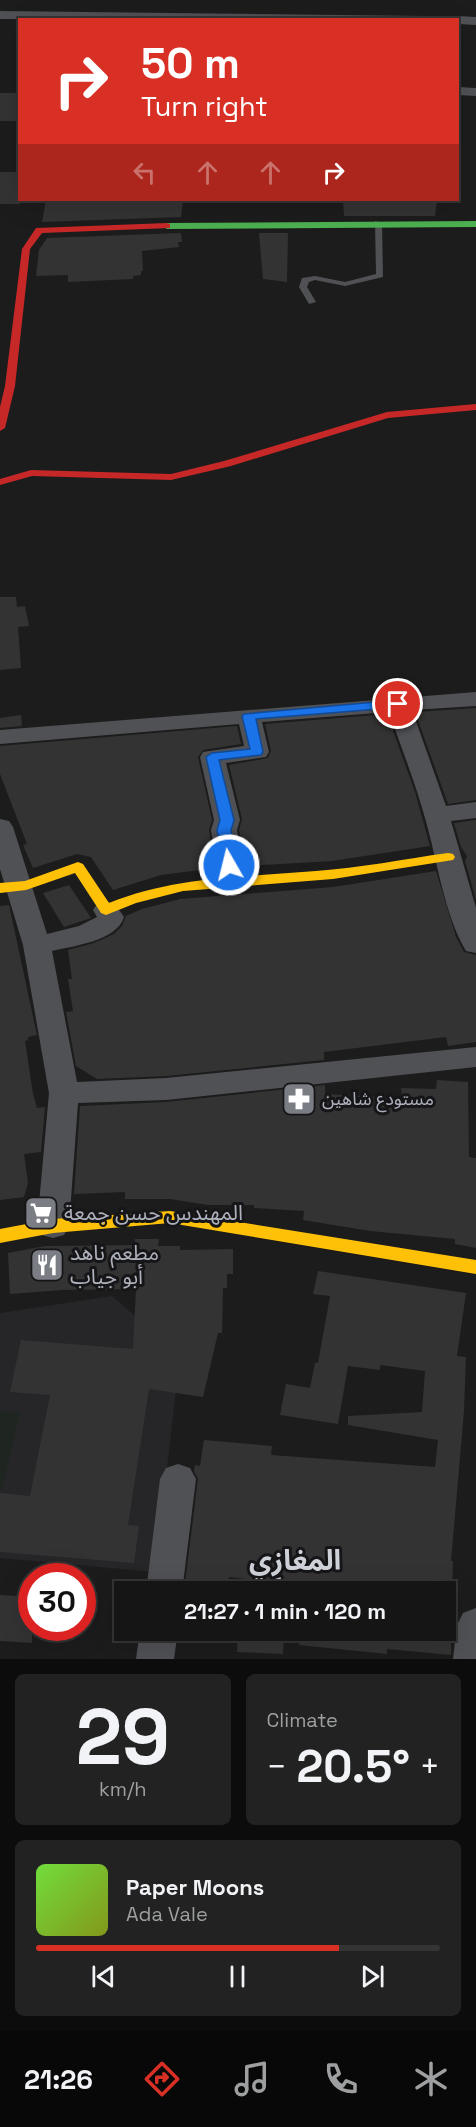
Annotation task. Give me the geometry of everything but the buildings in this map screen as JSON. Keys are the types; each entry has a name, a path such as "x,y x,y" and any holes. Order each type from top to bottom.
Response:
{"street":[{"path":"0,15 234,18"},
{"path":"459,20 476,21"},
{"path":"459,91 476,92"},
{"path":"0,428 10,386 26,249 39,230 378,223 476,224"},
{"path":"0,482 31,473 171,477 227,464 387,415 476,407"},
{"path":"0,737 476,699"},
{"path":"398,704 437,815 476,944"},
{"path":"232,882 224,830 227,820 212,757 257,752 249,716"},
{"path":"437,815 476,810"},
{"path":"0,827 9,887 37,945 64,1093 53,1226"},
{"path":"106,910 122,901 161,890 319,876 448,857"},
{"path":"9,887 26,885 78,867 111,917 110,921 87,934 37,945"},
{"path":"64,1093 166,1089 476,1057"},
{"path":"0,1236 53,1226 170,1217 476,1267"},
{"path":"165,1581 178,1479"},
{"path":"472,1659 476,1625"},
{"path":"155,1659 157,1641"}],"lane":[{"path":"312,302 303,287 305,280 315,278 345,284 380,275 378,223"}],"shaded area":[{"path":"112,1296 180,1355 155,1572 96,1567 96,1563 55,1563 0,1558 0,1313"},
{"path":"0,1411 20,1413 2,1490 0,1490"}],"traffic: fast":[{"path":"167,226 476,224"}],"traffic: slow":[{"path":"0,888 26,885 78,867 106,910 157,892 183,887 333,874 448,857"},
{"path":"0,1236 53,1226 170,1217 476,1267"}],"traffic: jam":[{"path":"0,428 10,386 26,249 39,230 167,226"},
{"path":"0,482 31,473 171,477 227,464 387,415 476,407"}],"place":[{"name":"مستودع شاهين","path":"299,1099"},
{"name":"المهندس حسن جمعة","path":"41,1213"},
{"name":"مطعم ناهد أبو جياب","path":"47,1265"}],"district":[{"name":"المغازِي","path":"295,1560"}],"route":[{"path":"229,865 224,830 227,820 212,757 257,752 249,716 398,704"}]}
